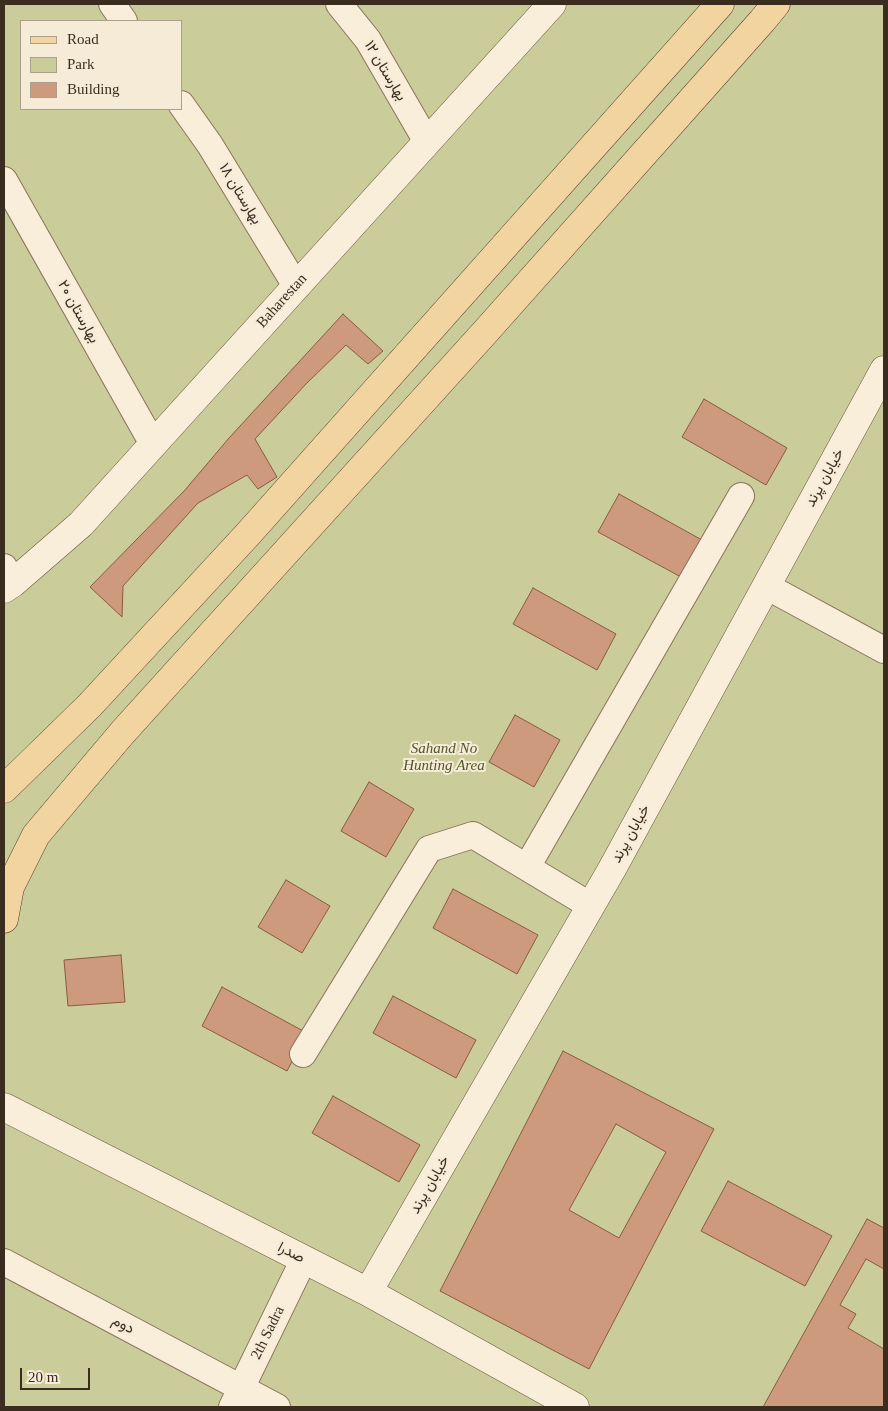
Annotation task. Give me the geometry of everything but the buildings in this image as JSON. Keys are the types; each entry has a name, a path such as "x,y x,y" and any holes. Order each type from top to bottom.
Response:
{"main road":[{"path":"4,789 90,705 249,533 720,4"},
{"path":"4,919 10,887 36,835 129,724 487,330 776,4"}],"street":[{"path":"112,4 123,20"},
{"name":"بهارستان ۱۲","path":"339,4 368,40 427,142"},
{"name":"Baharestan","path":"7,580 81,524 552,4"},
{"name":"بهارستان ۱۸","path":"182,105 210,145 296,286"},
{"name":"بهارستان ۲۰","path":"4,180 153,444"},
{"name":"خیابان پرند","path":"368,1292 612,869 884,370"},
{"path":"527,867 741,496"},
{"path":"766,586 884,650"},
{"path":"303,1054 429,849 473,835 590,906"},
{"name":"صدرا","path":"4,1107 368,1292 575,1407"},
{"name":"2th Sadra","path":"237,1398 304,1259"},
{"name":"دوم","path":"4,1262 237,1398 277,1407"}],"green space":[{"name":"Sahand No Hunting Area","path":"4,4 884,4 884,1407 4,1407"}]}
